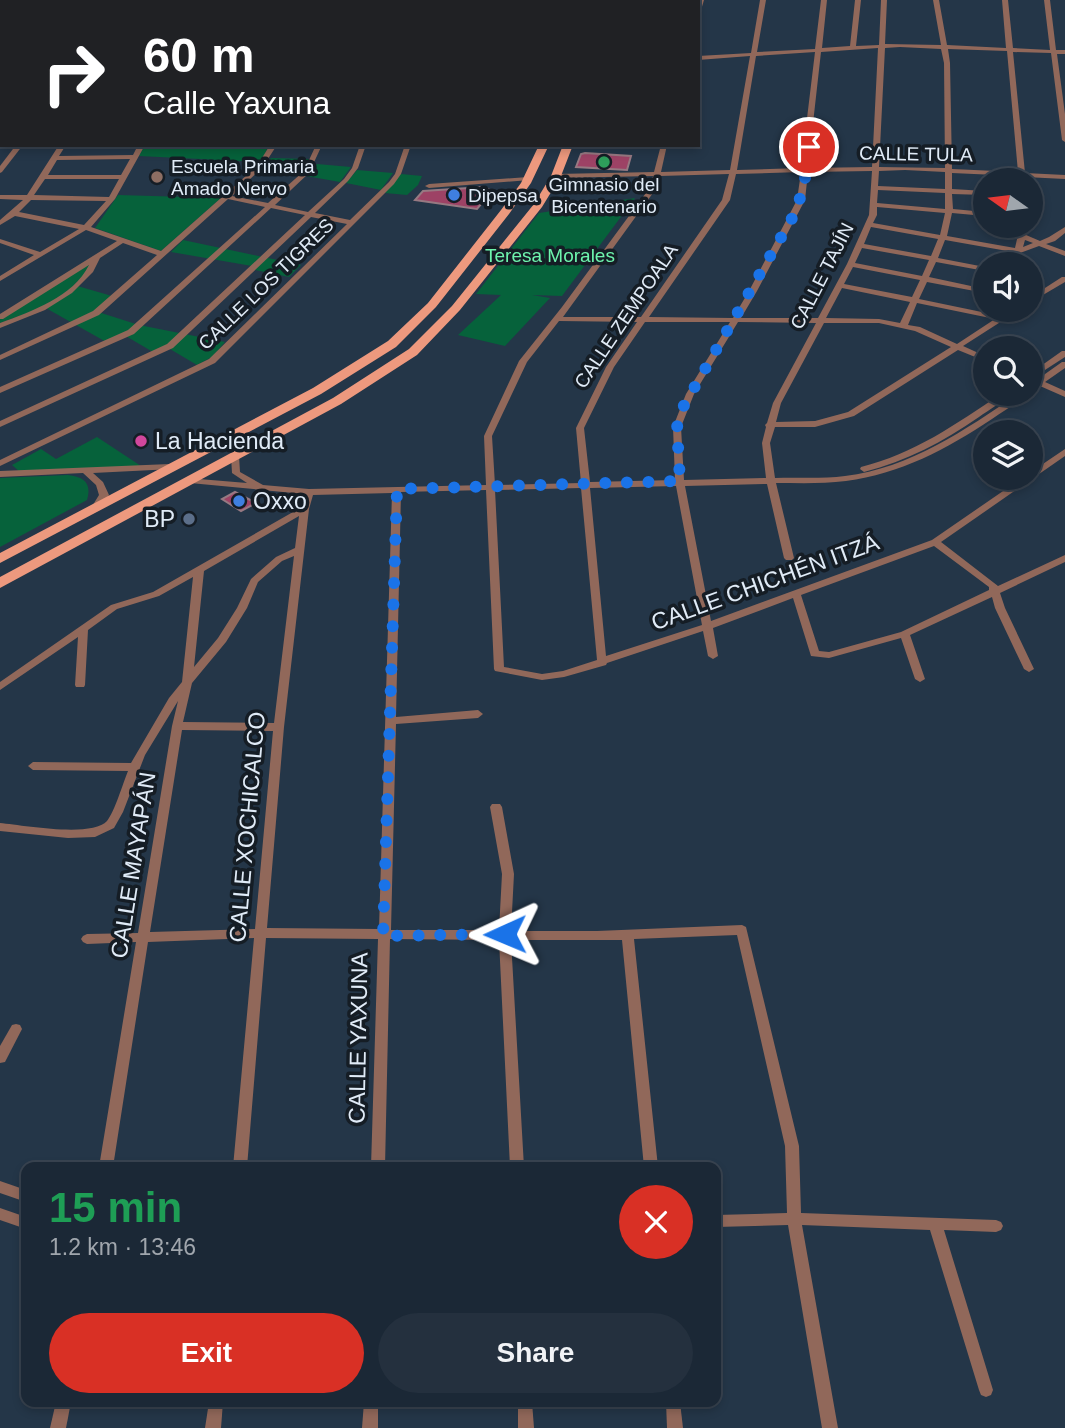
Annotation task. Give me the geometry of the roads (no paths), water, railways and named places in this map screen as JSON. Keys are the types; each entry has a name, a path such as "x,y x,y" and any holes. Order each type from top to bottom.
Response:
{"main road":[{"path":"0,559 317,391 392,344 414,325 460,270 528,179 543,147"},
{"path":"0,583 337,401 413,352 436,331 538,205 556,176 567,147"},
{"path":"460,270 482,274"},
{"path":"317,391 337,401"}],"street":[{"name":"CALLE ZEMPOALA","path":"602,663 580,428 600,383 719,211 730,189 763,0"},
{"path":"713,656 680,481 677,427 682,409 795,213 806,170 824,0"},
{"path":"853,48 858,0"},
{"name":"CALLE TAJÍN","path":"789,558 771,479 766,443 769,425 777,403 870,225 876,188 884,0"},
{"path":"904,324 943,237 949,211 946,45 936,0"},
{"path":"1005,0 1021,168"},
{"path":"1047,0 1065,140"},
{"path":"700,58 882,46 946,45 1065,52"},
{"path":"0,172 19,147"},
{"path":"0,223 16,214 62,147"},
{"path":"1,277 86,228 111,199 141,147"},
{"path":"0,358 96,313 260,167 273,147"},
{"path":"0,390 131,332 310,169 318,147"},
{"path":"0,424 170,346 351,175 362,147"},
{"name":"CALLE LOS TIGRES","path":"2,461 215,359 395,180 407,147"},
{"path":"492,486 488,436 523,361 646,198 659,175 664,147"},
{"path":"55,158 136,157"},
{"name":"CALLE TULA","path":"556,176 876,168 973,172"},
{"path":"42,177 124,177"},
{"name":"CALLE TULA","path":"1043,177 1065,177"},
{"path":"429,186 528,179"},
{"path":"876,188 973,193"},
{"path":"0,197 111,199"},
{"path":"228,197 353,223"},
{"path":"874,205 973,213"},
{"path":"16,214 86,228 162,254"},
{"path":"870,225 1018,251 1042,244 1065,229"},
{"path":"1018,251 1021,238"},
{"path":"1027,238 1065,254"},
{"path":"0,317 122,241"},
{"path":"0,242 41,255"},
{"path":"860,245 973,266"},
{"path":"0,326 61,297 89,272 97,257"},
{"path":"851,264 973,289"},
{"path":"1043,293 1065,279"},
{"path":"943,307 951,284"},
{"path":"840,285 973,311"},
{"path":"556,319 822,319 904,324 973,353"},
{"path":"769,425 815,424 851,414 959,347 989,322"},
{"path":"1043,371 1065,353"},
{"path":"1043,375 1065,364"},
{"path":"1043,383 1065,394"},
{"path":"190,480 309,492 760,480 839,473 900,459 942,437 988,406"},
{"path":"771,479 862,477 910,463 954,441 1005,406"},
{"name":"CALLE CHICHÉN ITZÁ","path":"1043,467 1065,452"},
{"path":"235,456 236,473 254,484 272,489"},
{"path":"2,461 16,473"},
{"path":"0,474 170,467"},
{"path":"85,470 100,484 104,495 96,508"},
{"name":"CALLE CHICHÉN ITZÁ","path":"492,486 499,669 542,677 602,663 935,542 1010,490"},
{"name":"CALLE YAXUNA","path":"378,1162 397,489"},
{"name":"CALLE XOCHICALCO","path":"240,1162 279,727 304,509 309,492"},
{"path":"0,687 114,607 156,594 304,509"},
{"path":"935,542 993,586 1000,608 1029,669"},
{"path":"0,827 68,834 95,833 110,825 139,755 188,679 222,640 242,608 254,581 278,559 299,550"},
{"path":"796,593 815,654 829,655 905,634 1065,558"},
{"name":"CALLE MAYAPÁN","path":"107,1162 177,726 188,679 199,569"},
{"path":"79,685 83,629"},
{"path":"905,634 920,679"},
{"path":"391,721 478,713"},
{"path":"177,726 279,727"},
{"path":"33,766 135,767"},
{"path":"496,807 508,874 505,934 517,1162"},
{"path":"87,939 260,933 383,936 628,935 741,930 792,1146 794,1219 830,1428"},
{"path":"628,935 651,1162"},
{"path":"0,1058 16,1029"},
{"path":"0,1186 21,1194"},
{"path":"0,1214 21,1221"},
{"path":"721,1222 794,1219 996,1226"},
{"path":"935,1224 986,1390"},
{"path":"58,1428 62,1407"},
{"path":"213,1428 215,1407"},
{"path":"370,1428 371,1407"},
{"path":"525,1407 526,1428"},
{"path":"673,1407 675,1428"}],"place":[{"name":"Gimnasio del Bicentenario","path":"604,162"},
{"name":"Escuela Primaria Amado Nervo","path":"157,177"},
{"name":"Dipepsa","path":"454,195"},
{"name":"La Hacienda","path":"141,441"},
{"name":"Oxxo","path":"239,501"},
{"name":"BP","path":"189,519"}],"park label":[{"name":"Teresa Morales","path":"550,255"}]}
